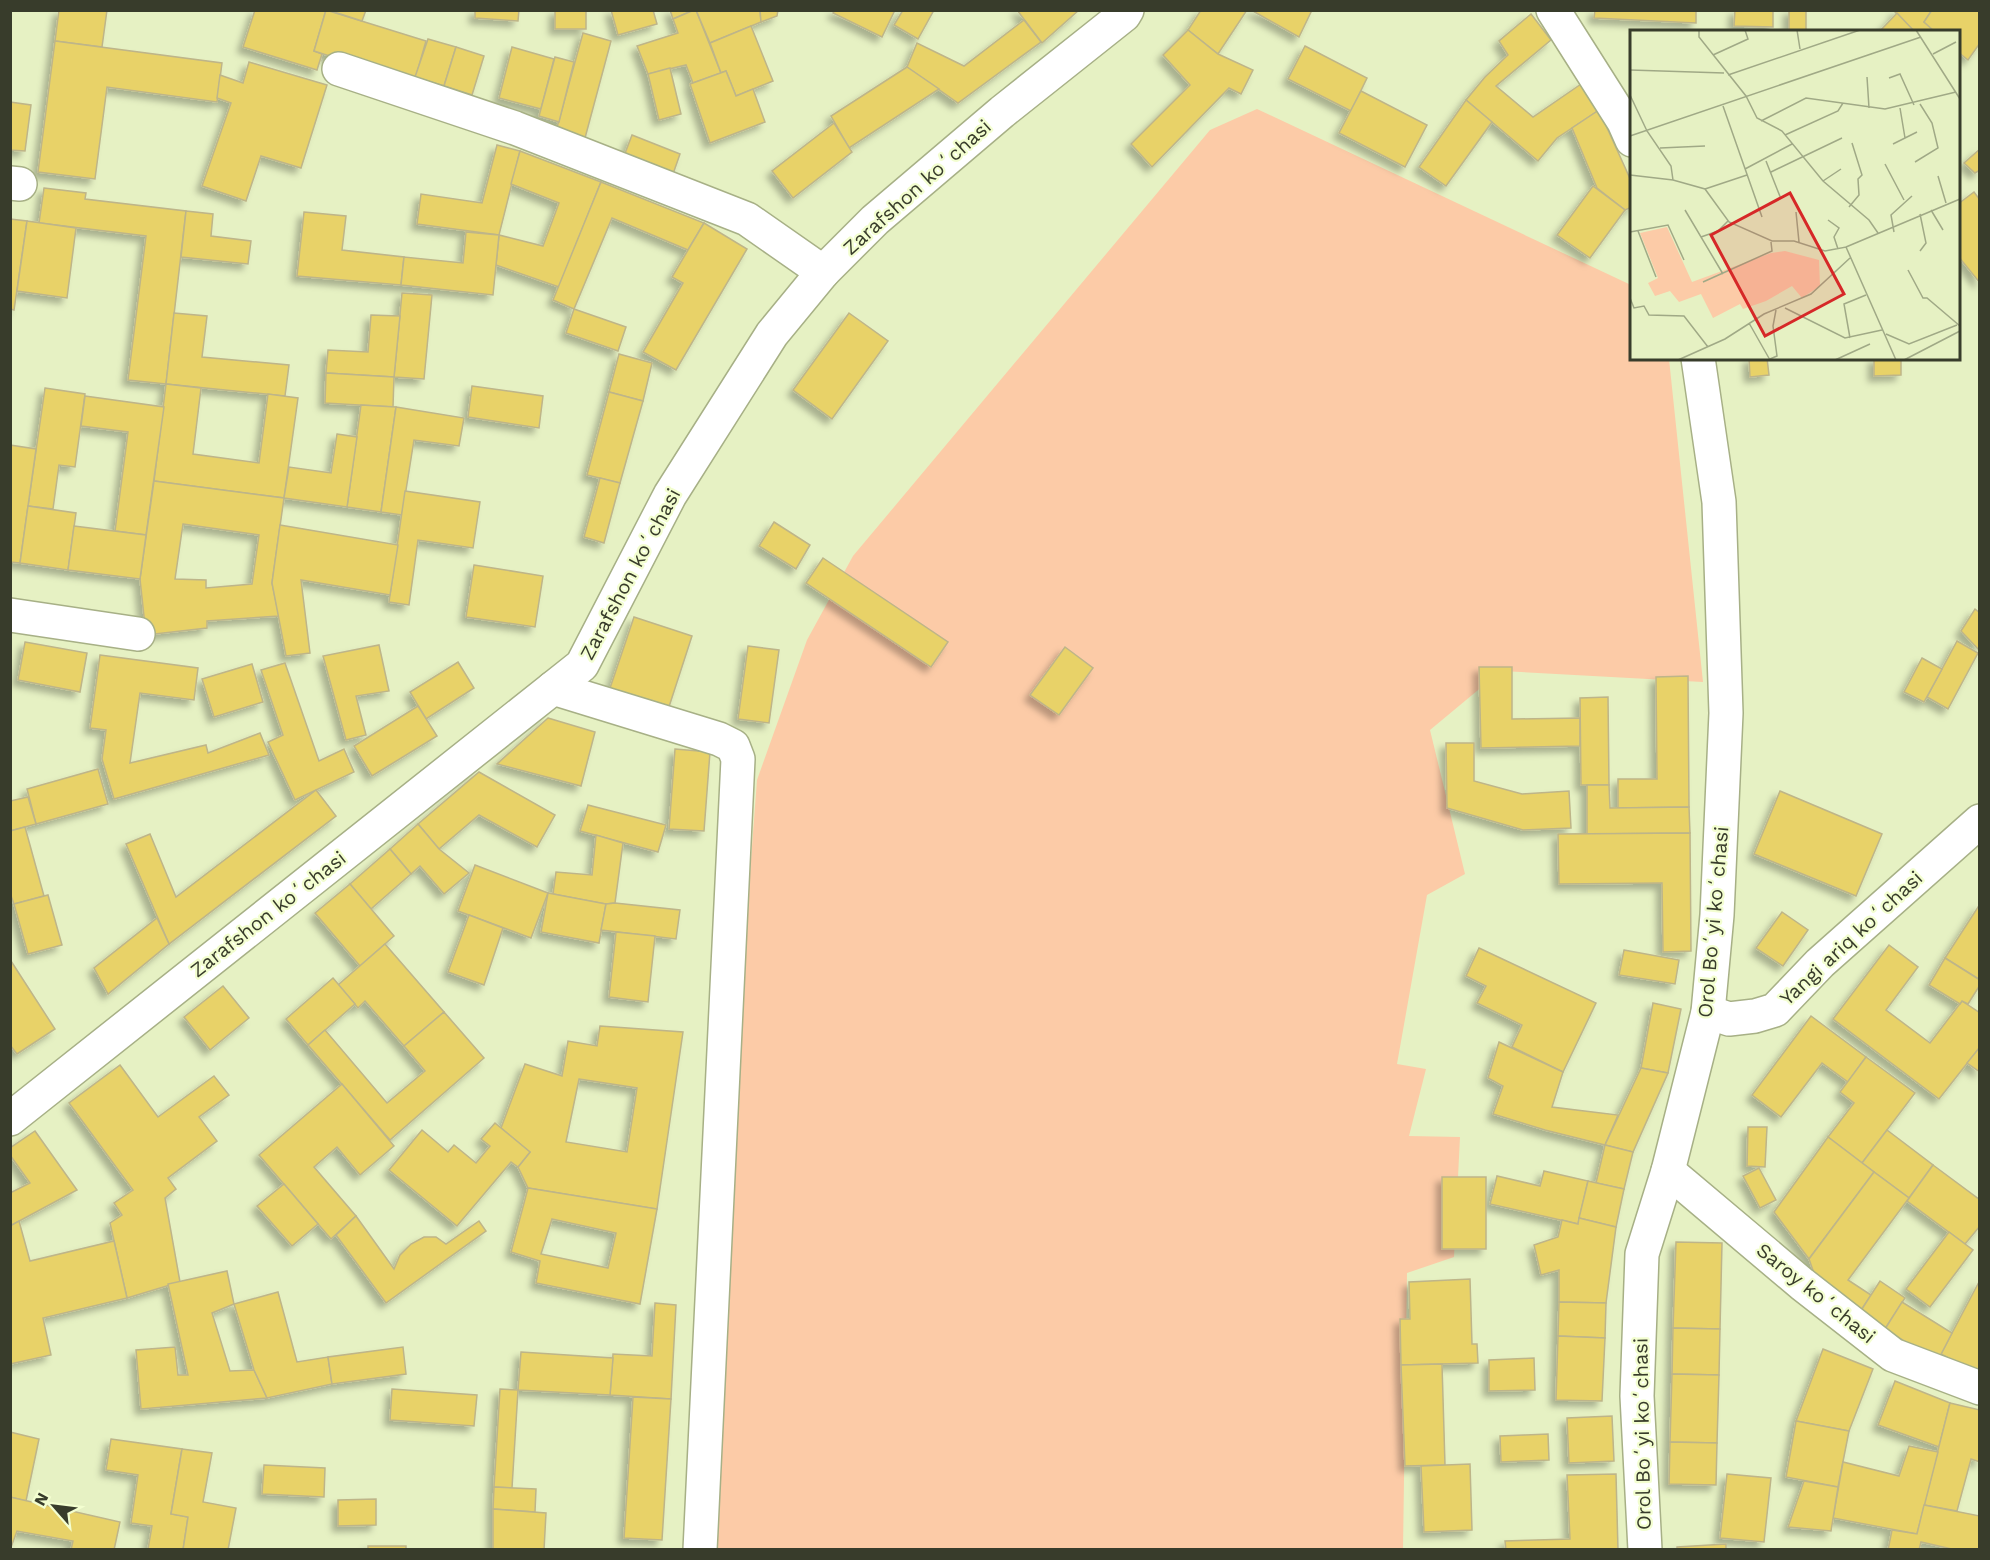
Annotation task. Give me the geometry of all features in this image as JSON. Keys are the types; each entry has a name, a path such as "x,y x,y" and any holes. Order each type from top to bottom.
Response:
{"street":[{"name":"Zarafshon koʻchasi","path":"10,1119 582,665 670,495 772,334 824,272 875,220 1002,112 1124,15 1127,10"},
{"path":"1553,10 1624,122 1630,136"},
{"path":"339,69 515,129 747,219 824,272"},
{"name":"Orol Boʻyi koʻchasi","path":"1645,1550 1637,1396 1642,1254 1668,1171 1708,1012 1717,915 1726,713 1719,502 1698,360"},
{"path":"10,615 138,634"},
{"path":"553,688 719,739 733,746 738,759 699,1550"},
{"name":"Yangi ariq koʻchasi","path":"1708,1012 1729,1020 1775,1010 1820,963 1980,821"},
{"name":"Saroy koʻchasi","path":"1668,1171 1802,1284 1893,1355 1980,1388"}],"shaded area":[{"path":"1257,109 1630,285 1630,360 1669,360 1703,682 1501,671 1430,730 1465,874 1427,895 1397,1064 1426,1069 1409,1136 1460,1137 1454,1257 1407,1273 1403,1549 690,1550 719,1288 757,780 807,640 853,556 1210,130"}],"building":[{"path":"59,10 107,10 102,47 55,41"},
{"path":"255,10 326,10 314,51 322,54 317,70 243,47"},
{"path":"326,10 426,41 414,83 314,51"},
{"path":"328,10 366,10 362,21"},
{"path":"475,10 519,10 518,21 475,18"},
{"path":"555,10 586,10 586,29 555,29"},
{"path":"611,10 653,10 657,24 618,35"},
{"path":"670,10 694,10 673,19"},
{"path":"696,10 721,73 693,83 686,65 648,74 637,46 678,33 673,19"},
{"path":"696,10 760,10 761,22 710,43"},
{"path":"760,10 778,10 777,16 761,22"},
{"path":"835,10 895,10 882,37 833,13"},
{"path":"903,10 934,10 918,39 894,25"},
{"path":"1017,10 1079,10 1042,43"},
{"path":"1201,10 1247,10 1218,54 1188,30"},
{"path":"1251,10 1312,10 1299,37"},
{"path":"1595,10 1696,10 1696,23 1594,18"},
{"path":"1735,10 1773,10 1773,27 1734,26"},
{"path":"1789,10 1806,10 1806,30 1789,30"},
{"path":"1932,10 1924,22 1934,30 1913,30 1894,11"},
{"path":"1932,10 1980,10 1980,43 1968,60 1960,54 1960,30 1933,30 1924,22"},
{"path":"1897,13 1913,30 1881,30"},
{"path":"1531,14 1551,40 1496,86 1533,117 1584,82 1599,110 1557,138 1538,161 1466,100 1485,77 1508,55 1499,41"},
{"path":"1024,20 1041,42 958,103 907,67 917,43 964,66"},
{"path":"751,26 773,81 736,96 726,71 721,73 710,43"},
{"path":"1188,30 1218,54 1253,70 1241,94 1229,88 1152,167 1131,144 1190,85 1163,55"},
{"path":"583,33 611,41 585,138 556,131"},
{"path":"428,39 456,47 444,86 415,77"},
{"path":"55,41 222,63 217,102 107,87 95,179 38,172"},
{"path":"1305,46 1367,78 1351,111 1288,79"},
{"path":"456,47 484,56 472,95 444,86"},
{"path":"512,47 554,59 541,109 499,98"},
{"path":"555,57 574,62 559,122 539,116"},
{"path":"249,62 327,85 301,168 261,156 246,201 202,186 231,103 217,98 220,75 243,83"},
{"path":"907,67 939,89 849,148 831,116"},
{"path":"670,68 681,114 659,120 648,74"},
{"path":"726,71 736,96 753,89 765,122 710,143 690,84"},
{"path":"1361,91 1427,125 1405,167 1339,133"},
{"path":"1466,100 1492,122 1446,186 1419,167"},
{"path":"10,102 31,105 25,151 10,150"},
{"path":"1599,110 1630,179 1630,208 1625,210 1597,188 1572,128"},
{"path":"834,123 852,152 793,198 772,171"},
{"path":"632,135 680,154 673,174 624,156"},
{"path":"497,145 520,151 499,235 417,224 421,194 482,203"},
{"path":"1980,149 1980,170 1975,173 1964,163"},
{"path":"520,151 601,182 559,287 496,265 499,235 543,246 559,203 511,184"},
{"path":"601,182 704,223 688,250 612,218 574,309 553,300"},
{"path":"1593,186 1625,210 1590,258 1557,235"},
{"path":"44,188 86,193 85,199 186,211 166,384 128,380 146,236 39,223"},
{"path":"1974,192 1980,200 1980,283 1960,258 1960,202"},
{"path":"186,211 213,214 211,236 251,241 248,264 181,257"},
{"path":"304,212 346,216 342,250 404,257 401,285 297,276"},
{"path":"10,219 27,221 14,310 10,309"},
{"path":"27,221 76,228 67,298 17,291"},
{"path":"704,223 747,249 676,370 643,352 683,283 672,277"},
{"path":"466,232 499,235 493,295 401,285 404,257 463,263"},
{"path":"402,293 432,295 424,379 394,377"},
{"path":"574,309 626,327 618,351 566,333"},
{"path":"174,313 207,316 202,357 289,365 285,396 166,384"},
{"path":"849,313 888,341 832,419 793,390"},
{"path":"371,315 400,316 394,377 326,373 328,350 368,352"},
{"path":"619,354 652,363 643,401 609,392"},
{"path":"1749,360 1767,360 1769,375 1750,377"},
{"path":"1874,360 1901,360 1901,375 1874,376"},
{"path":"326,373 394,377 393,407 325,403"},
{"path":"166,384 201,388 193,454 259,463 268,394 298,398 284,498 154,481"},
{"path":"472,386 543,396 539,428 468,417"},
{"path":"45,388 85,394 75,467 59,465 53,509 28,506"},
{"path":"609,392 643,401 620,483 587,475"},
{"path":"85,396 164,407 146,535 115,531 128,432 81,426"},
{"path":"361,405 396,407 381,512 347,507"},
{"path":"396,407 464,418 459,446 414,440 402,515 381,512"},
{"path":"337,434 357,437 347,507 284,498 289,467 331,473"},
{"path":"10,445 36,449 20,563 10,562"},
{"path":"600,478 620,483 604,543 584,537"},
{"path":"154,481 284,498 272,583 279,616 207,621 207,628 146,635 140,579","holes":["183,524 259,535 252,584 206,588 206,580 175,579"]},
{"path":"405,491 480,502 473,548 418,540 409,605 389,602"},
{"path":"28,506 76,513 68,570 20,563"},
{"path":"774,522 810,545 796,569 759,546"},
{"path":"280,525 398,545 390,595 301,580 310,653 286,656 272,583"},
{"path":"74,526 146,535 140,579 68,570"},
{"path":"823,558 948,642 931,667 806,583"},
{"path":"474,565 543,576 535,627 466,617"},
{"path":"1975,609 1980,613 1980,651 1961,631"},
{"path":"634,617 692,636 666,716 607,697"},
{"path":"1957,641 1978,653 1948,709 1927,697"},
{"path":"25,642 87,653 80,692 18,680"},
{"path":"379,645 389,691 356,696 366,735 346,740 323,656"},
{"path":"748,646 779,650 769,723 738,719"},
{"path":"1065,647 1093,668 1059,715 1030,695"},
{"path":"100,655 198,668 194,700 140,693 130,763 206,745 208,753 260,733 269,755 114,799 102,759 106,730 90,728"},
{"path":"1922,658 1942,669 1924,702 1904,692"},
{"path":"458,662 474,688 426,719 410,692"},
{"path":"285,663 319,761 344,749 354,772 295,800 268,742 283,735 261,670"},
{"path":"252,664 263,702 214,717 202,679"},
{"path":"1479,667 1512,667 1512,719 1580,718 1580,746 1481,748"},
{"path":"1688,676 1689,807 1618,808 1618,779 1657,779 1656,677"},
{"path":"1608,697 1609,785 1581,785 1580,698"},
{"path":"418,706 437,736 372,776 354,746"},
{"path":"548,718 595,732 581,786 497,764"},
{"path":"1446,743 1474,743 1474,781 1522,794 1569,791 1571,828 1523,830 1447,808"},
{"path":"675,749 710,752 704,831 669,829"},
{"path":"98,769 108,804 36,824 27,789"},
{"path":"479,772 555,815 537,847 479,815 439,849 418,824"},
{"path":"1587,785 1609,785 1610,808 1689,807 1690,833 1587,834"},
{"path":"316,790 336,816 169,944 126,844 150,834 176,897"},
{"path":"1780,791 1882,834 1856,896 1754,854"},
{"path":"28,797 36,824 10,831 10,801"},
{"path":"588,805 666,825 658,852 580,831"},
{"path":"418,824 439,849 469,873 444,894 420,866 411,874 390,849"},
{"path":"25,827 44,896 14,904 10,893 10,831"},
{"path":"1690,833 1691,951 1663,952 1662,883 1559,884 1558,834"},
{"path":"596,835 623,843 615,903 606,904 553,894 556,872 592,875"},
{"path":"390,849 411,874 371,909 350,884"},
{"path":"475,865 548,893 531,938 458,911"},
{"path":"350,884 394,936 360,966 315,913"},
{"path":"548,893 606,904 599,943 541,932"},
{"path":"48,895 62,945 28,954 14,904"},
{"path":"606,904 680,910 676,939 601,930"},
{"path":"1980,904 1980,980 1945,958"},
{"path":"1782,912 1808,930 1783,966 1756,948"},
{"path":"469,915 503,928 484,985 448,972"},
{"path":"157,918 169,944 108,994 94,968"},
{"path":"616,932 655,936 648,1002 609,997"},
{"path":"385,944 444,1012 404,1046 365,1001 358,1008 338,985"},
{"path":"1889,945 1918,967 1886,1010 1930,1043 1962,1001 1980,1013 1980,1047 1939,1099 1833,1019"},
{"path":"1479,948 1596,1003 1563,1072 1512,1047 1522,1025 1477,1003 1486,986 1466,976"},
{"path":"1624,950 1679,960 1675,984 1619,975"},
{"path":"1945,958 1980,980 1980,985 1968,1004 1962,1001 1960,1004 1929,985"},
{"path":"11,961 55,1029 17,1054 10,1045"},
{"path":"333,978 355,1004 308,1045 286,1019"},
{"path":"223,986 249,1018 210,1050 184,1017"},
{"path":"1653,1003 1681,1009 1668,1073 1641,1068"},
{"path":"444,1012 484,1058 390,1140 308,1045 325,1030 387,1103 425,1071 404,1046"},
{"path":"1811,1016 1866,1057 1848,1082 1822,1063 1781,1117 1752,1095"},
{"path":"600,1026 683,1032 657,1209 528,1188 518,1167 530,1152 501,1128 525,1064 562,1076 568,1041 597,1046","holes":["579,1079 637,1088 627,1152 566,1142"]},
{"path":"1499,1042 1563,1072 1552,1107 1618,1115 1605,1145 1493,1114 1503,1086 1488,1078"},
{"path":"1980,1047 1980,1072 1967,1063"},
{"path":"1866,1057 1915,1093 1862,1163 1828,1137 1854,1103 1840,1092"},
{"path":"120,1065 158,1117 214,1076 229,1095 199,1117 217,1141 168,1178 176,1189 165,1198 180,1282 127,1298 110,1223 122,1215 114,1203 133,1190 69,1103"},
{"path":"1641,1068 1668,1073 1633,1152 1605,1145"},
{"path":"342,1084 394,1146 360,1175 337,1147 314,1167 356,1216 331,1239 259,1155"},
{"path":"495,1123 530,1152 518,1167 511,1162 457,1226 389,1170 422,1130 448,1152 454,1145 476,1163 490,1146 481,1139"},
{"path":"1748,1127 1767,1127 1765,1167 1747,1166"},
{"path":"1887,1130 1933,1165 1909,1198 1862,1163"},
{"path":"35,1131 77,1190 10,1226 10,1193 30,1183 10,1155 10,1148"},
{"path":"1828,1137 1874,1172 1809,1259 1774,1212"},
{"path":"1605,1145 1633,1152 1624,1189 1596,1183"},
{"path":"1933,1165 1980,1200 1980,1226 1965,1244 1907,1201"},
{"path":"1759,1168 1776,1200 1760,1208 1743,1176"},
{"path":"1544,1171 1588,1181 1578,1224 1490,1204 1497,1176 1540,1186"},
{"path":"1874,1172 1909,1198 1848,1280 1871,1295 1860,1312 1816,1279 1809,1259"},
{"path":"1442,1177 1486,1177 1486,1249 1442,1249"},
{"path":"1588,1181 1624,1189 1616,1227 1579,1218"},
{"path":"284,1184 318,1224 292,1246 257,1206"},
{"path":"528,1188 657,1209 640,1304 536,1283 540,1261 511,1252","holes":["552,1219 616,1233 608,1268 541,1254"]},
{"path":"356,1216 394,1269 400,1255 411,1244 424,1237 436,1237 446,1244 479,1221 486,1231 386,1303 336,1235"},
{"path":"1579,1218 1616,1227 1606,1303 1559,1302 1559,1270 1541,1275 1534,1245 1558,1237 1562,1220 1578,1224"},
{"path":"19,1221 30,1261 114,1241 127,1298 43,1318 51,1355 10,1364 10,1226"},
{"path":"1949,1232 1973,1250 1930,1307 1906,1289"},
{"path":"1676,1242 1722,1243 1720,1329 1673,1328"},
{"path":"227,1271 234,1304 212,1313 230,1371 254,1370 267,1398 141,1409 136,1350 175,1347 178,1375 188,1375 168,1284"},
{"path":"1470,1279 1472,1344 1477,1344 1478,1363 1401,1365 1400,1319 1410,1319 1409,1282"},
{"path":"1980,1280 1980,1375 1941,1354"},
{"path":"1880,1281 1905,1298 1885,1329 1860,1312"},
{"path":"278,1292 297,1362 328,1357 332,1384 267,1398 254,1370 234,1304"},
{"path":"1559,1302 1606,1303 1605,1338 1558,1336"},
{"path":"1902,1302 1952,1333 1937,1362 1885,1329"},
{"path":"655,1303 676,1305 671,1399 610,1395 613,1354 652,1356"},
{"path":"1673,1328 1720,1329 1719,1375 1672,1374"},
{"path":"1558,1336 1605,1338 1602,1401 1556,1400"},
{"path":"403,1347 406,1374 332,1384 328,1357"},
{"path":"1823,1349 1873,1369 1849,1431 1796,1421"},
{"path":"521,1352 613,1358 610,1395 518,1390"},
{"path":"1534,1358 1535,1390 1489,1391 1489,1360"},
{"path":"1442,1364 1445,1465 1405,1466 1401,1365"},
{"path":"1672,1374 1719,1375 1717,1443 1670,1442"},
{"path":"1895,1381 1950,1403 1939,1447 1878,1425"},
{"path":"392,1389 477,1395 474,1426 390,1420"},
{"path":"500,1389 518,1390 512,1488 494,1487"},
{"path":"633,1397 671,1399 662,1540 624,1538"},
{"path":"1950,1403 1980,1410 1980,1462 1971,1459 1957,1511 1924,1505"},
{"path":"1612,1416 1614,1461 1569,1463 1567,1418"},
{"path":"1796,1421 1849,1431 1838,1487 1786,1477"},
{"path":"10,1432 39,1439 26,1501 10,1497"},
{"path":"1548,1434 1549,1460 1501,1462 1500,1436"},
{"path":"111,1439 182,1449 171,1514 188,1517 183,1550 148,1549 152,1526 131,1523 138,1475 106,1470"},
{"path":"1670,1442 1717,1443 1716,1485 1669,1484"},
{"path":"1909,1446 1938,1452 1917,1534 1833,1518 1843,1462 1899,1476"},
{"path":"182,1449 212,1453 203,1502 236,1508 228,1550 183,1550 188,1517 171,1514"},
{"path":"1470,1464 1472,1530 1424,1532 1421,1466"},
{"path":"264,1465 325,1468 324,1497 262,1494"},
{"path":"1616,1474 1618,1550 1506,1550 1505,1541 1570,1539 1567,1475"},
{"path":"1727,1474 1771,1478 1764,1542 1720,1538"},
{"path":"1804,1481 1838,1487 1831,1531 1788,1527"},
{"path":"494,1487 536,1489 535,1512 493,1509"},
{"path":"10,1497 120,1522 114,1550 71,1550 73,1541 17,1531 10,1550"},
{"path":"376,1499 376,1525 338,1526 338,1500"},
{"path":"1924,1505 1980,1516 1980,1550 1956,1550 1921,1542 1919,1550 1888,1550 1892,1530 1917,1534"},
{"path":"493,1509 546,1513 544,1550 493,1550"},
{"path":"1726,1544 1726,1550 1677,1550 1677,1547"},
{"path":"368,1546 406,1546 406,1550 368,1550"}]}
